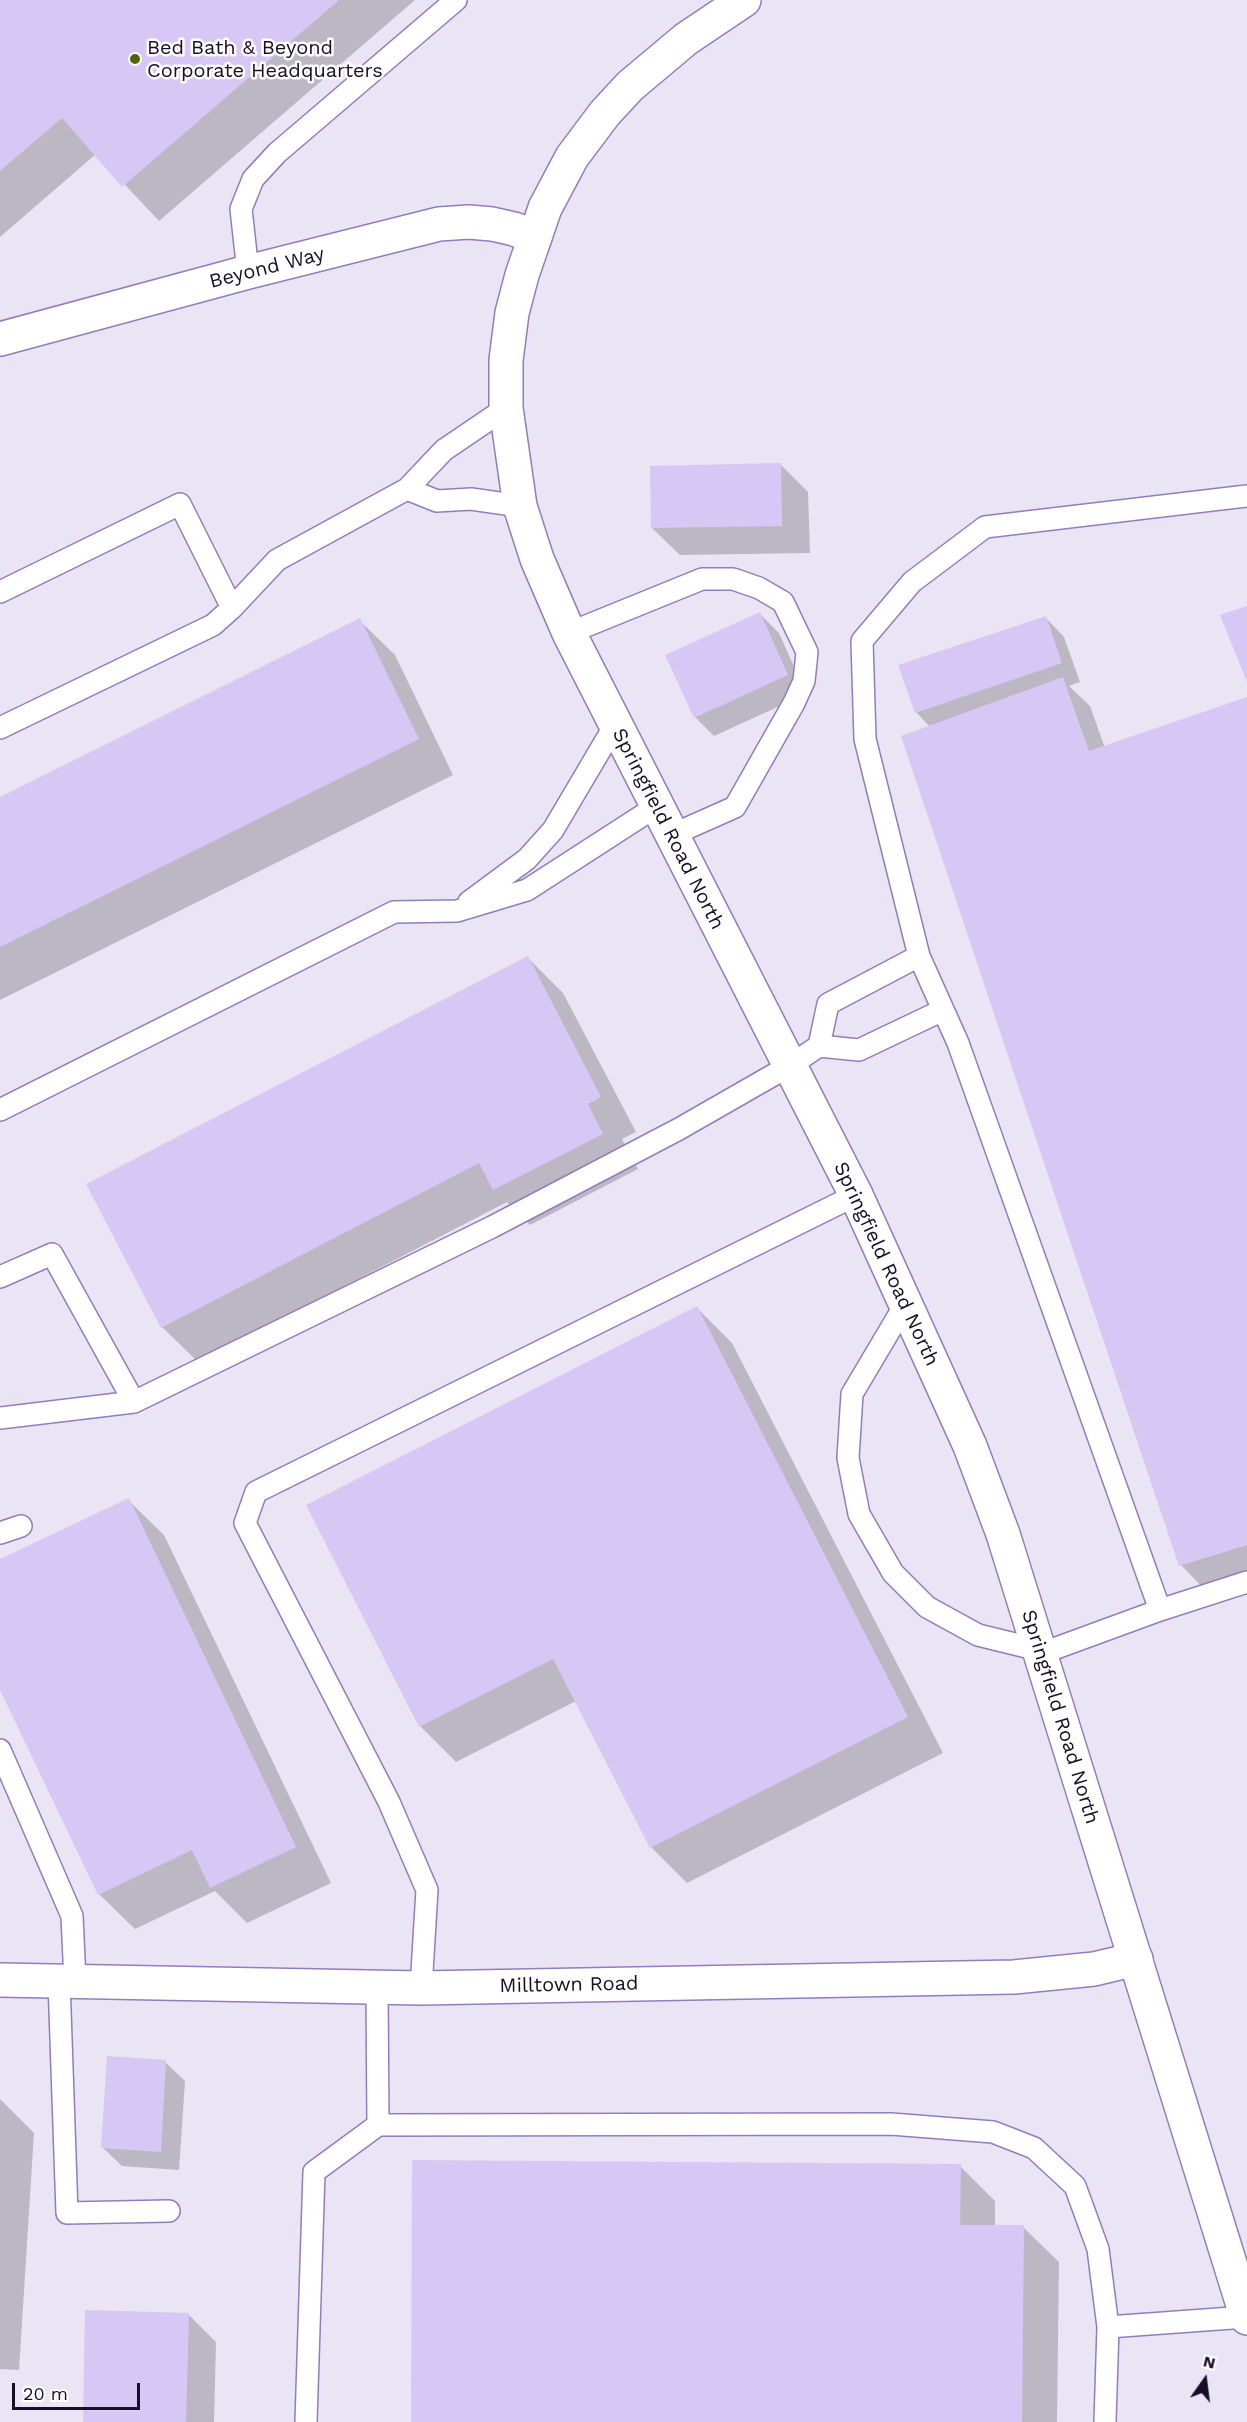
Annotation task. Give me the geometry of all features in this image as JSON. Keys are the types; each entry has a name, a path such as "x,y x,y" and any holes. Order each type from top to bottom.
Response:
{"street":[{"name":"Springfield Road North","path":"744,0 654,63 630,86 605,113 572,157 545,208 522,275 508,337 506,408 520,506 544,578 568,633 856,1195 970,1446 1003,1534 1136,1959 1239,2264 1247,2317"},
{"name":"Beyond Way","path":"0,339 248,272 453,223 492,224 535,237"},
{"name":"Milltown Road","path":"0,1980 421,1988 1014,1977 1094,1968 1136,1959"}],"lane":[{"path":"248,272 241,209 253,179 277,153 456,0"},
{"path":"0,728 213,625 277,561 407,489 444,450 506,408"},
{"path":"407,489 437,501 471,499 520,506"},
{"path":"1160,1610 958,1043 919,956 865,739 862,641 912,582 985,527 1247,496"},
{"path":"0,592 180,504 232,608"},
{"path":"568,633 702,579 733,579 759,588 783,602 807,652 804,681 794,703 735,807 672,835"},
{"path":"457,910 527,859 553,830 615,725"},
{"path":"0,1110 394,912 457,910 527,890 657,806"},
{"path":"819,1046 828,1004 919,956"},
{"path":"0,1418 134,1402 492,1227 680,1129 819,1046 859,1050 943,1010"},
{"path":"421,1988 428,1890 389,1802 245,1523 256,1492 856,1195"},
{"path":"0,1277 52,1254 134,1402"},
{"path":"906,1303 852,1394 848,1458 859,1514 893,1573 927,1606 978,1635 1040,1652 1247,1582"},
{"path":"0,1533 21,1526"},
{"path":"0,1750 72,1916 67,1981 67,2213 169,2211"},
{"path":"377,1987 378,2125"},
{"path":"306,2422 314,2172 378,2125 891,2124 993,2132 1034,2148 1075,2186 1098,2249 1108,2327 1106,2422"},
{"path":"1108,2327 1247,2317"}],"building":[{"name":"Bed Bath & Beyond Corporate Headquarters","path":"0,0 339,0 122,187 62,118 0,171"},
{"path":"781,463 782,526 651,528 650,466"},
{"path":"1247,606 1247,682 1220,615"},
{"path":"760,612 788,675 694,718 665,655"},
{"path":"1046,616 1062,663 915,713 898,665"},
{"path":"360,618 419,739 0,947 0,797"},
{"path":"1063,677 1089,751 1247,697 1247,1545 1179,1566 901,736"},
{"path":"528,956 601,1097 588,1104 603,1134 493,1190 479,1163 161,1328 86,1184"},
{"path":"697,1306 908,1717 650,1848 553,1659 419,1727 306,1505"},
{"path":"129,1498 296,1847 210,1888 192,1850 98,1895 0,1690 0,1559"},
{"path":"107,2056 166,2060 161,2152 101,2148"},
{"path":"412,2160 961,2164 960,2225 1024,2225 1022,2422 411,2422"},
{"path":"85,2310 189,2313 186,2422 83,2422"}],"place":[{"name":"Bed Bath & Beyond Corporate Headquarters","path":"135,59"}]}
